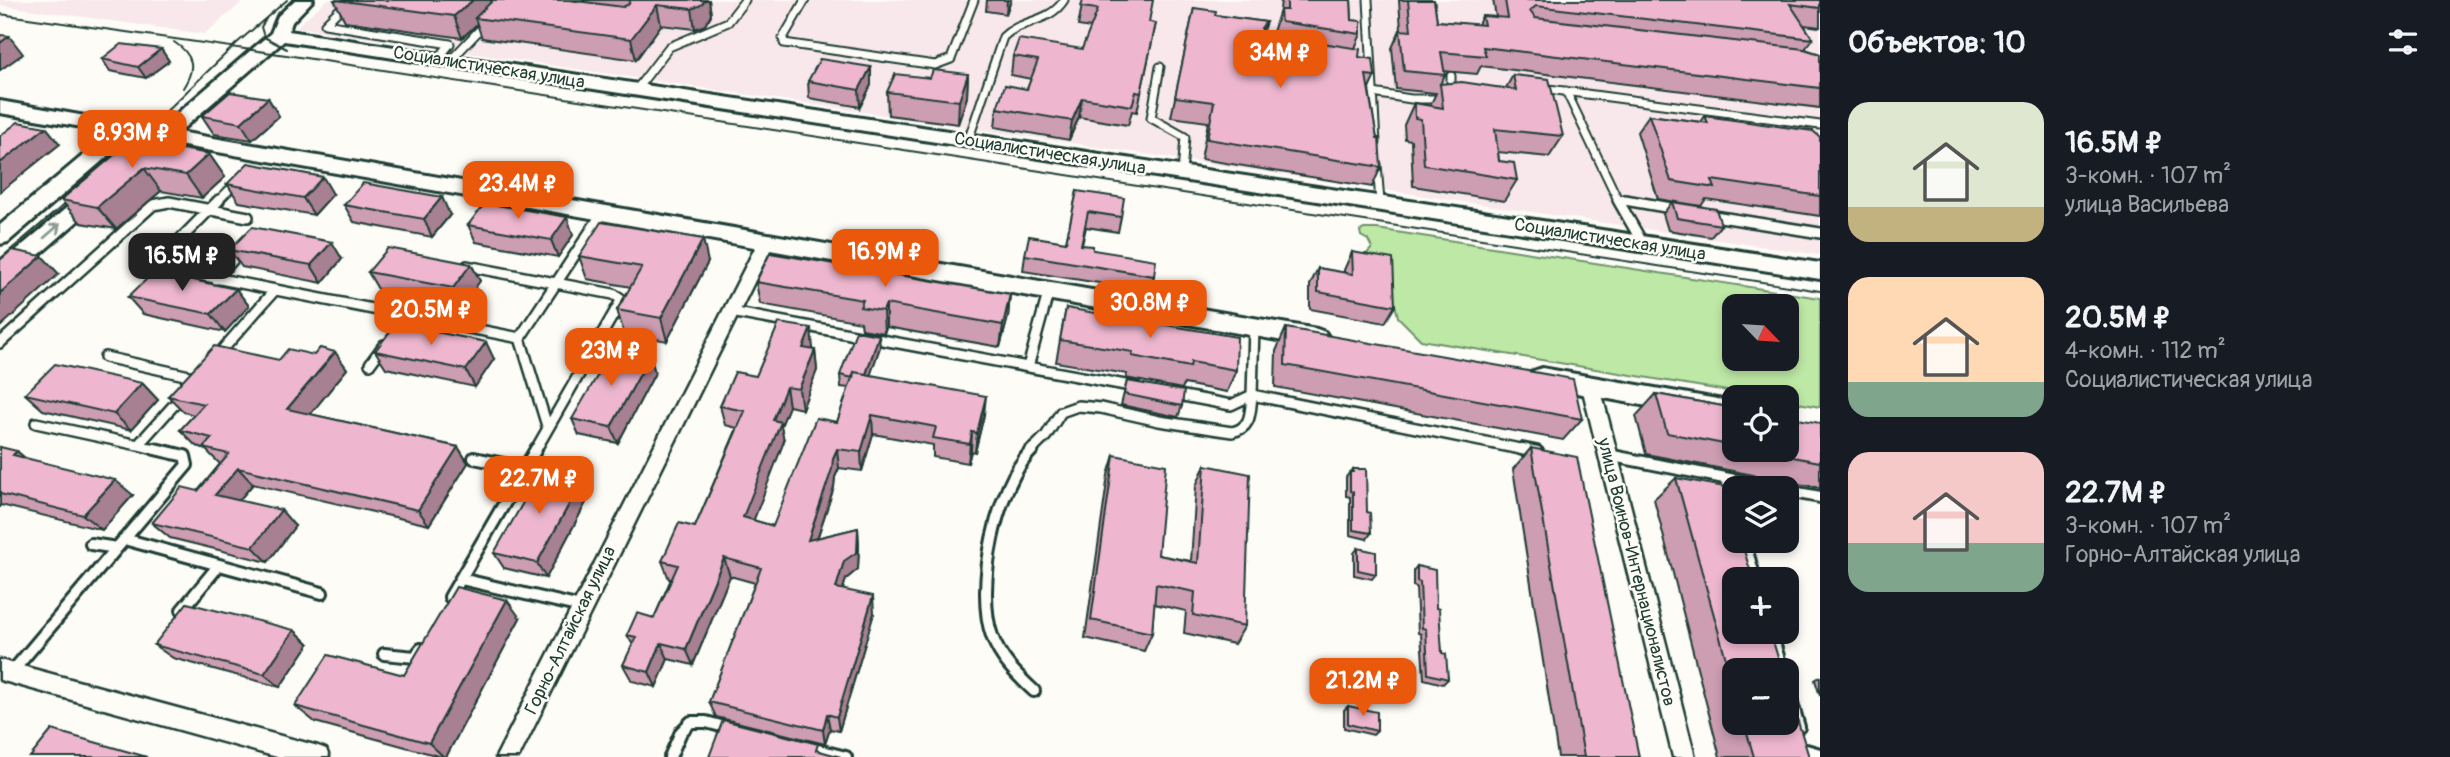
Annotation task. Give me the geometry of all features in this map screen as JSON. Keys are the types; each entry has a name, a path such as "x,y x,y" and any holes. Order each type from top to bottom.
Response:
{"main road":[{"path":"144,152 280,35 278,30 282,22 305,0"},
{"name":"Социалистическая улица","path":"280,35 1820,271"},
{"path":"0,107 164,135 262,157 767,240 1335,341"},
{"path":"0,237 127,129"},
{"path":"0,276 113,179"},
{"path":"1524,375 1722,410"}],"street":[{"name":"Горно-Алтайская улица","path":"507,757 767,240"},
{"name":"улица Воинов-Интернационалистов","path":"1591,387 1684,757"},
{"path":"5,672 318,757"}],"lane":[{"path":"349,0 325,24 450,44 444,60"},
{"path":"636,90 669,47 728,22 745,0"},
{"path":"802,0 783,38 784,43 935,65 951,59 974,0"},
{"path":"968,141 1003,37 1013,27 1052,15 1060,10 1064,0"},
{"path":"1368,0 1380,204"},
{"path":"444,60 494,16"},
{"path":"1359,64 1371,66"},
{"path":"1160,67 1150,114 1158,124 1185,137 1182,173"},
{"path":"1373,93 1410,99 1447,99 1451,97 1453,90 1451,76"},
{"path":"1535,87 1820,125"},
{"path":"1566,91 1617,199 1643,244"},
{"path":"247,172 155,266 520,338"},
{"path":"1617,199 1684,211"},
{"path":"0,343 153,205 169,202 247,217"},
{"path":"520,338 603,212"},
{"path":"1698,213 1820,233"},
{"path":"216,279 237,255"},
{"path":"447,603 621,302 620,298 613,294 467,266"},
{"path":"138,445 274,290"},
{"path":"1028,367 1049,290"},
{"path":"731,313 1150,390"},
{"path":"399,325 406,316"},
{"path":"1034,691 1012,673 999,654 987,624 986,612 988,561 1007,486 1022,460 1068,408 1093,408 1232,432 1241,430 1249,422 1254,327"},
{"path":"370,364 392,335"},
{"path":"520,338 547,426"},
{"path":"104,357 198,378"},
{"path":"1163,392 1231,405 1252,394 1546,454"},
{"path":"5,672 117,548 187,465 185,456 36,423"},
{"path":"1608,455 1722,477"},
{"path":"474,458 523,468"},
{"path":"1799,493 1820,497"},
{"path":"124,539 322,593"},
{"path":"91,544 117,548"},
{"path":"179,615 219,565"},
{"path":"460,579 581,607"},
{"path":"384,654 415,657 426,640"},
{"path":"670,757 682,728 689,721 696,720 751,733"},
{"path":"1799,726 1807,754 1820,754"},
{"path":"792,743 846,757"}],"shaded area":[{"path":"0,0 245,0 204,34 0,5"},
{"path":"327,0 1820,0 1820,255 296,27"}],"green space":[{"path":"1364,229 1377,229 1794,294 1722,294 1722,371 1799,371 1799,295 1820,298 1820,407 1799,403 1799,385 1722,385 1722,390 1421,340 1398,317 1389,279 1362,259 1372,248 1368,240 1361,236 1360,231"}],"building":[{"path":"336,0 473,0 454,16"},
{"path":"493,0 569,0 623,7 629,4 630,0 705,0 692,9 657,5 631,39 475,18"},
{"path":"1083,0 1153,0 1149,22 1156,23 1141,93 1136,92 1132,106 1082,98 1072,121 997,108 1005,85 1027,89 1038,60 1013,56 1019,39 1082,49 1098,9 1081,7"},
{"path":"1287,0 1351,0 1352,20 1361,21 1361,34 1281,22 1280,10 1287,10"},
{"path":"1408,0 1434,0 1437,21 1484,25 1482,16 1508,18 1505,0 1820,0 1820,8 1790,4 1813,39 1536,6 1530,11 1535,18 1804,49 1820,54 1820,88 1483,47 1486,56 1441,52 1445,75 1404,71 1400,30 1411,31"},
{"path":"1194,8 1216,11 1215,15 1266,22 1261,28 1266,34 1360,49 1359,57 1373,59 1375,76 1366,75 1379,138 1381,167 1207,139 1214,102 1175,97"},
{"path":"0,35 9,36 0,43"},
{"path":"121,44 161,49 138,67 102,59"},
{"path":"820,59 871,67 859,90 808,81"},
{"path":"933,70 968,74 959,101 887,92 895,74 930,78"},
{"path":"1513,75 1549,79 1563,136 1495,129 1499,161 1514,163 1517,180 1424,165 1421,119 1415,118 1414,103 1443,108 1440,84 1462,82 1516,90"},
{"path":"230,92 268,98 241,123 202,116"},
{"path":"1649,115 1708,123 1705,116 1813,131 1820,137 1820,196 1712,180 1715,188 1671,181"},
{"path":"18,122 46,127 0,163 0,136"},
{"path":"132,140 209,154 186,175 144,168 97,207 61,200"},
{"path":"248,163 323,177 303,198 227,184"},
{"path":"363,183 442,197 424,219 344,205"},
{"path":"1077,191 1124,198 1121,217 1088,212 1081,245 1093,246 1093,250 1156,260 1154,276 1025,255 1029,236 1066,242"},
{"path":"1672,202 1716,209 1721,225 1677,218"},
{"path":"485,203 567,217 551,240 468,225"},
{"path":"601,222 703,239 661,318 617,310 642,267 579,256"},
{"path":"252,227 332,242 311,265 229,250"},
{"path":"388,248 471,264 453,288 368,272"},
{"path":"12,250 42,256 0,293 0,260"},
{"path":"1352,252 1393,259 1395,306 1318,292 1318,268 1353,274"},
{"path":"770,253 1010,294 1003,325 886,304 883,311 860,307 863,300 756,282"},
{"path":"154,272 236,289 211,314 128,297"},
{"path":"1066,308 1237,337 1236,370 1191,362 1190,367 1132,356 1133,352 1060,340"},
{"path":"779,323 811,328 803,348 815,350 799,389 786,387 773,420 781,422 743,517 773,526 816,418 837,422 854,372 986,396 977,433 972,432 970,444 933,438 936,427 872,415 861,452 837,449 808,540 858,528 857,552 844,561 836,588 873,596 837,717 827,714 823,730 709,702 761,568 724,558 686,649 661,643 649,672 623,665 636,637 627,635 637,613 654,618 678,565 662,561 679,523 695,527 745,411 720,406 735,372 756,376"},
{"path":"396,324 486,342 466,370 375,351"},
{"path":"1286,328 1573,379 1582,419 1285,365"},
{"path":"856,331 879,335 866,374 854,372 853,378 840,375"},
{"path":"214,346 279,360 288,349 314,355 320,348 335,352 287,409 458,447 418,510 238,468 215,495 281,510 253,547 152,523 182,487 198,491 229,454 203,448 212,438 180,430 204,404 168,396"},
{"path":"613,349 650,356 611,427 572,419"},
{"path":"55,364 142,383 114,414 25,394"},
{"path":"1127,381 1184,391 1182,406 1124,394"},
{"path":"1656,394 1722,406 1722,444 1667,433"},
{"path":"1799,419 1820,423 1820,462 1799,458"},
{"path":"0,447 17,451 13,455 115,480 83,515 0,494"},
{"path":"1531,448 1577,457 1639,757 1584,757"},
{"path":"1114,455 1166,465 1158,555 1198,563 1205,465 1250,474 1245,626 1193,615 1195,592 1156,584 1152,633 1091,620"},
{"path":"543,468 584,477 537,563 494,553"},
{"path":"1353,469 1366,469 1367,512 1370,513 1371,533 1353,530 1350,472 1353,472"},
{"path":"1676,478 1722,486 1722,553 1745,553 1749,567 1722,567 1722,644 1774,644 1778,658 1726,658"},
{"path":"1358,548 1376,552 1376,574 1358,570"},
{"path":"1417,566 1435,570 1436,608 1439,609 1442,653 1446,654 1448,679 1428,674 1426,629 1422,628"},
{"path":"456,587 507,600 429,743 295,706 328,655 404,675"},
{"path":"187,603 294,630 264,674 154,645"},
{"path":"1348,706 1377,712 1377,731 1348,724"},
{"path":"723,720 818,744 816,750 841,757 709,757"},
{"path":"1799,725 1809,757 1754,757 1748,735 1799,735"},
{"path":"52,730 147,757 30,757"}],"tram line":[{"path":"267,17 287,0"},
{"path":"0,14 233,47"},
{"path":"233,47 267,17"},
{"path":"267,17 261,27 264,37 287,49"},
{"path":"174,42 186,52 191,62 190,74 183,88"},
{"path":"122,154 233,47"},
{"path":"233,47 1820,291"},
{"path":"67,194 125,144"},
{"path":"0,259 80,191"}]}
